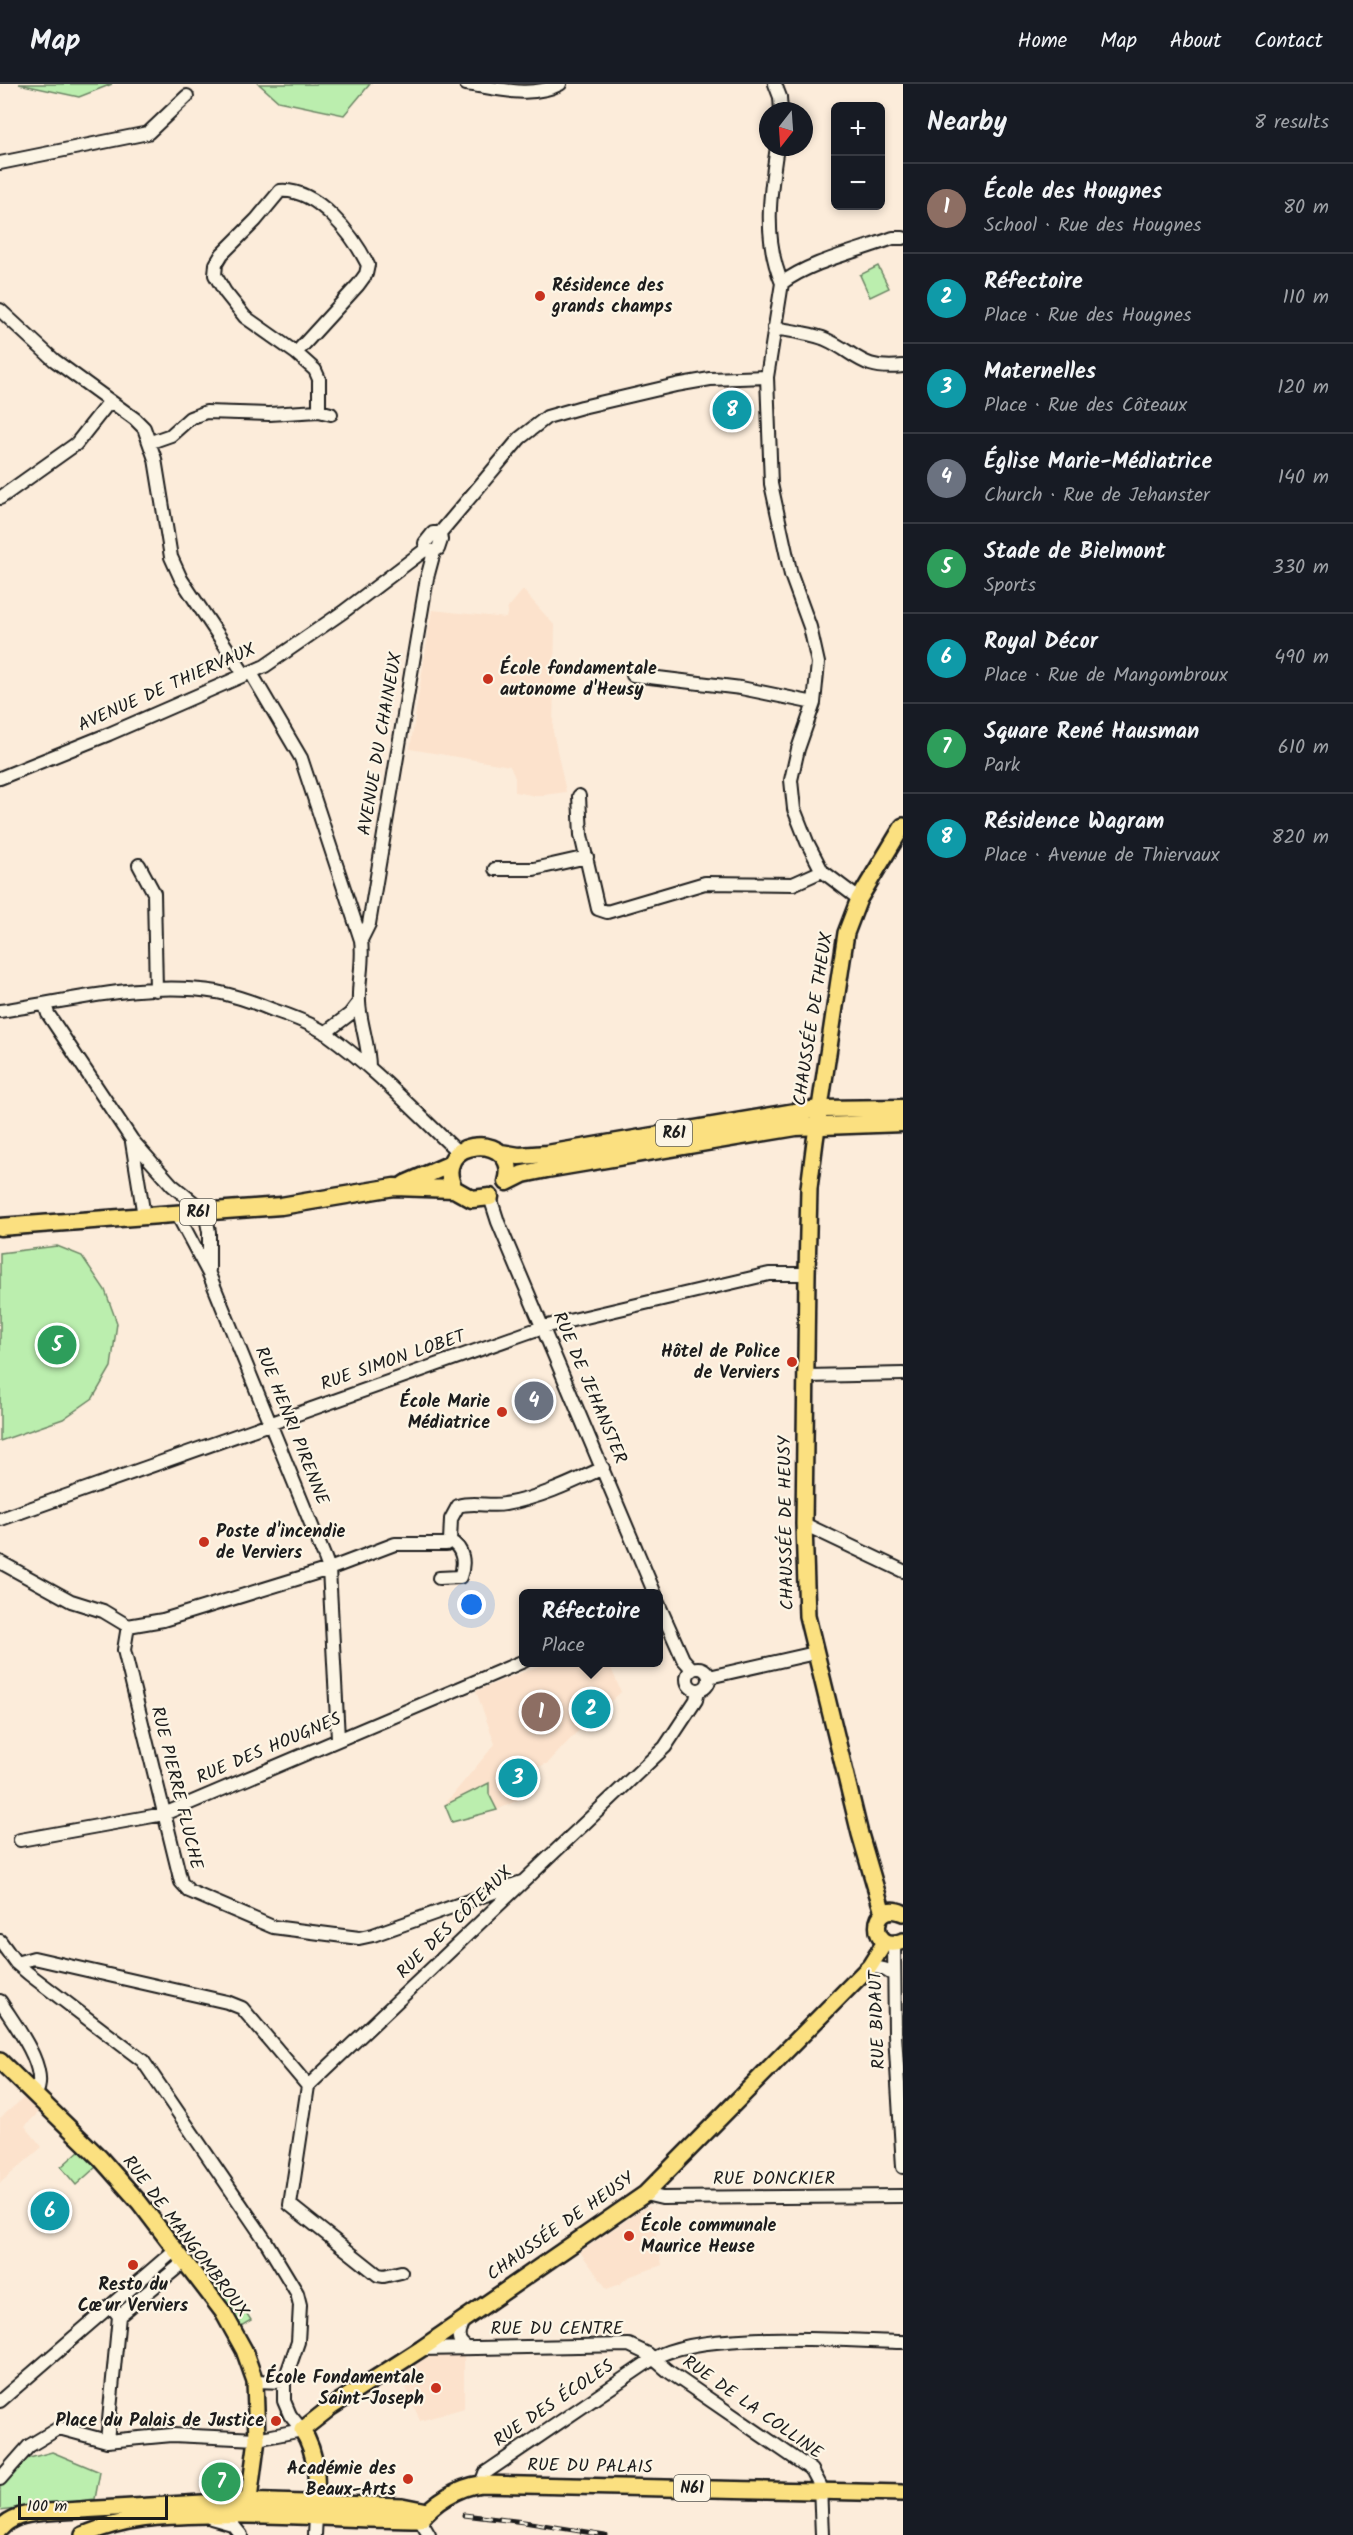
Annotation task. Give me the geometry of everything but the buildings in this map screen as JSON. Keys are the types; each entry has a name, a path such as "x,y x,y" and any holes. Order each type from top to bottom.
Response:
{"highway":[{"name":"R61","path":"394,1187 455,1158 474,1146 484,1146 501,1153 519,1156 903,1108"},
{"name":"R61","path":"507,1182 523,1174 546,1169 819,1117 903,1123"},
{"path":"501,1153 509,1168 507,1182"},
{"path":"454,1189 449,1179 455,1158"},
{"name":"R61","path":"0,1227 281,1206 394,1187 454,1189 462,1196 472,1199 490,1197"}],"main road":[{"name":"CHAUSSÉE DE THEUX","path":"819,1117 846,933 859,899 903,826"},
{"name":"CHAUSSÉE DE HEUSY","path":"302,2430 354,2391 422,2349 645,2194 894,1942 879,1935 877,1929 883,1913 860,1834 807,1616 804,1524 809,1188 819,1117"},
{"name":"R61","path":"490,1197 507,1182"},
{"path":"883,1913 891,1910 903,1913"},
{"name":"RUE DE MANGOMBROUX","path":"0,2061 106,2165 139,2202 223,2312 244,2350 255,2381 257,2439 248,2508"},
{"path":"302,2430 313,2452 316,2473 316,2510"},
{"name":"RUE DU PALAIS","path":"423,2515 466,2486 481,2484 903,2493"},
{"path":"82,2535 136,2518 201,2515 248,2508"},
{"path":"0,2529 10,2520 26,2514 74,2510 248,2508 423,2515"},
{"path":"71,2535 81,2527 83,2521 81,2515 74,2510"}],"street":[{"path":"466,84 525,92 540,91 560,84"},
{"path":"775,84 780,102"},
{"path":"0,163 148,133 187,96"},
{"path":"775,156 769,194 770,231 774,265 782,283 767,377 769,453 774,502 791,575 810,627 818,663 814,703 798,749 791,780 794,809 822,871 859,899"},
{"path":"151,442 171,435 190,418 206,412 325,413 319,379 315,370 296,353 245,317 215,275 216,264 222,254 256,220 280,191 292,190 328,212 348,231 368,265 366,274 358,285 296,353"},
{"path":"782,283 791,275 893,238 903,238"},
{"path":"0,310 48,355 135,419 144,428 151,442 171,557 182,579 248,674 301,758 361,940 363,960 359,1002 369,1053 369,1067"},
{"path":"774,328 825,339 855,358 871,364 903,366"},
{"name":"AVENUE DE THIERVAUX","path":"0,778 109,734 265,666 430,551 428,537 433,532 440,533 520,438 547,417 675,384 710,379 767,377"},
{"path":"0,498 76,444 110,401"},
{"name":"AVENUE DU CHAINEUX","path":"361,940 369,924 430,551"},
{"path":"633,675 741,688 814,703"},
{"path":"579,796 581,835 598,909 607,912 705,883 793,884 822,871"},
{"path":"495,869 534,869 587,857"},
{"path":"139,865 154,893 156,990"},
{"path":"0,1011 100,994 156,990 217,992 274,1010 325,1033 369,1067 455,1158"},
{"path":"325,1033 350,1014 359,1002"},
{"path":"45,1005 48,1014 132,1140 172,1185 205,1212"},
{"path":"132,1140 144,1216"},
{"name":"RUE DE JEHANSTER","path":"490,1197 498,1222 653,1589"},
{"name":"RUE HENRI PIRENNE","path":"205,1212 209,1232 209,1274"},
{"name":"RUE HENRI PIRENNE","path":"177,1214 209,1274 329,1569 338,1738"},
{"name":"RUE SIMON LOBET","path":"0,1520 543,1327 769,1274 807,1274"},
{"path":"807,1376 903,1374"},
{"path":"450,1541 451,1519 458,1506 501,1505 524,1500 546,1494 603,1468"},
{"path":"804,1524 903,1571"},
{"path":"0,1562 71,1601 103,1611 128,1626 163,1620 329,1569 395,1544 441,1546 450,1541"},
{"path":"439,1578 456,1579 462,1573 462,1553 459,1547 450,1541"},
{"path":"663,1616 683,1659 692,1669"},
{"name":"RUE PIERRE FLUCHE","path":"128,1626 124,1650 183,1888 281,1929 359,1938 525,1881"},
{"path":"709,1677 815,1653"},
{"name":"RUE DES HOUGNES","path":"20,1840 164,1814 316,1750 338,1738 519,1663"},
{"path":"700,1668 709,1677 707,1686 697,1695 687,1683 686,1677 692,1669 700,1668"},
{"name":"RUE DES CÔTEAUX","path":"308,2086 665,1747 697,1695"},
{"path":"0,1941 16,1963 143,2061 266,2240 297,2293 300,2305 298,2342 284,2382 284,2401 290,2415 302,2430 257,2439 172,2435 107,2441 59,2427 29,2446 0,2479"},
{"name":"RUE BIDAUT","path":"894,1942 903,2167"},
{"path":"16,1963 34,1958 227,2002 242,2008 308,2086 290,2205 378,2275 384,2276 401,2271"},
{"path":"870,1966 884,1969 894,1975"},
{"path":"0,2001 37,2063 40,2086 36,2094"},
{"name":"RUE DONCKIER","path":"645,2194 662,2198 903,2196"},
{"path":"107,2441 115,2311 180,2256"},
{"path":"0,2401 106,2308 115,2311"},
{"path":"463,2321 458,2338 460,2343 467,2348"},
{"path":"654,2358 679,2347 762,2339 903,2342"},
{"name":"RUE DU CENTRE","path":"422,2349 629,2345 639,2348 654,2358"},
{"name":"RUE DES ÉCOLES","path":"481,2484 485,2473 654,2358"},
{"name":"RUE DE LA COLLINE","path":"654,2358 668,2371 812,2470 819,2480 820,2492"},
{"path":"255,2381 284,2382"},
{"path":"820,2492 822,2535"},
{"path":"241,2535 248,2508"},
{"path":"315,2535 316,2510"},
{"path":"0,2516 26,2514"},
{"path":"201,2515 232,2524 241,2535"},
{"path":"423,2515 429,2535"}],"shaded area":[{"name":"École fondamentale autonome d'Heusy","path":"523,590 555,626 553,732 566,792 536,796 515,792 515,778 510,766 410,749 432,610 506,618 508,608"},
{"path":"536,1667 611,1667 621,1692 576,1733 548,1763 527,1772 535,1792 497,1810 452,1822 445,1804 495,1744 476,1691"},
{"path":"26,2096 41,2110 25,2126 42,2147 0,2183 0,2118"},
{"name":"École communale Maurice Heuse","path":"650,2207 662,2265 628,2277 620,2284 607,2289 580,2252 644,2208"},
{"name":"École Fondamentale Saint-Joseph","path":"428,2356 464,2356 464,2408 420,2421 401,2375"}],"green space":[{"path":"19,84 112,84 79,97"},
{"path":"259,84 370,84 344,115 278,101"},
{"path":"878,266 889,288 870,297 860,275"},
{"path":"57,1246 82,1256 105,1290 117,1323 111,1367 93,1398 63,1419 0,1441 0,1253"},
{"path":"489,1783 489,1794 497,1810 452,1822 445,1805"},
{"path":"80,2150 96,2167 76,2185 61,2167"},
{"path":"221,2275 251,2320 241,2326 211,2282"},
{"path":"52,2452 100,2472 95,2499 0,2510 0,2486 22,2460"},
{"path":"205,2470 241,2478 236,2492 204,2496 206,2486 201,2484"}],"railway":[{"path":"464,2515 605,2535"}],"place":[{"name":"Résidence des grands champs","path":"540,296"},
{"name":"Résidence Wagram","path":"732,410"},
{"name":"École fondamentale autonome d'Heusy","path":"488,679"},
{"name":"Stade de Bielmont","path":"57,1345"},
{"name":"Hôtel de Police de Verviers","path":"792,1362"},
{"name":"Église Marie-Médiatrice","path":"534,1401"},
{"name":"École Marie Médiatrice","path":"502,1412"},
{"name":"Poste d'incendie de Verviers","path":"204,1542"},
{"name":"Réfectoire","path":"591,1709"},
{"name":"École des Hougnes","path":"541,1712"},
{"name":"Maternelles","path":"518,1778"},
{"name":"Royal Décor","path":"50,2211"},
{"name":"École communale Maurice Heuse","path":"629,2236"},
{"name":"Resto du Cœur Verviers","path":"133,2265"},
{"name":"École Fondamentale Saint-Joseph","path":"436,2388"},
{"name":"Place du Palais de Justice","path":"276,2421"},
{"name":"Académie des Beaux-Arts","path":"408,2479"},
{"name":"Square René Hausman","path":"221,2482"}]}
